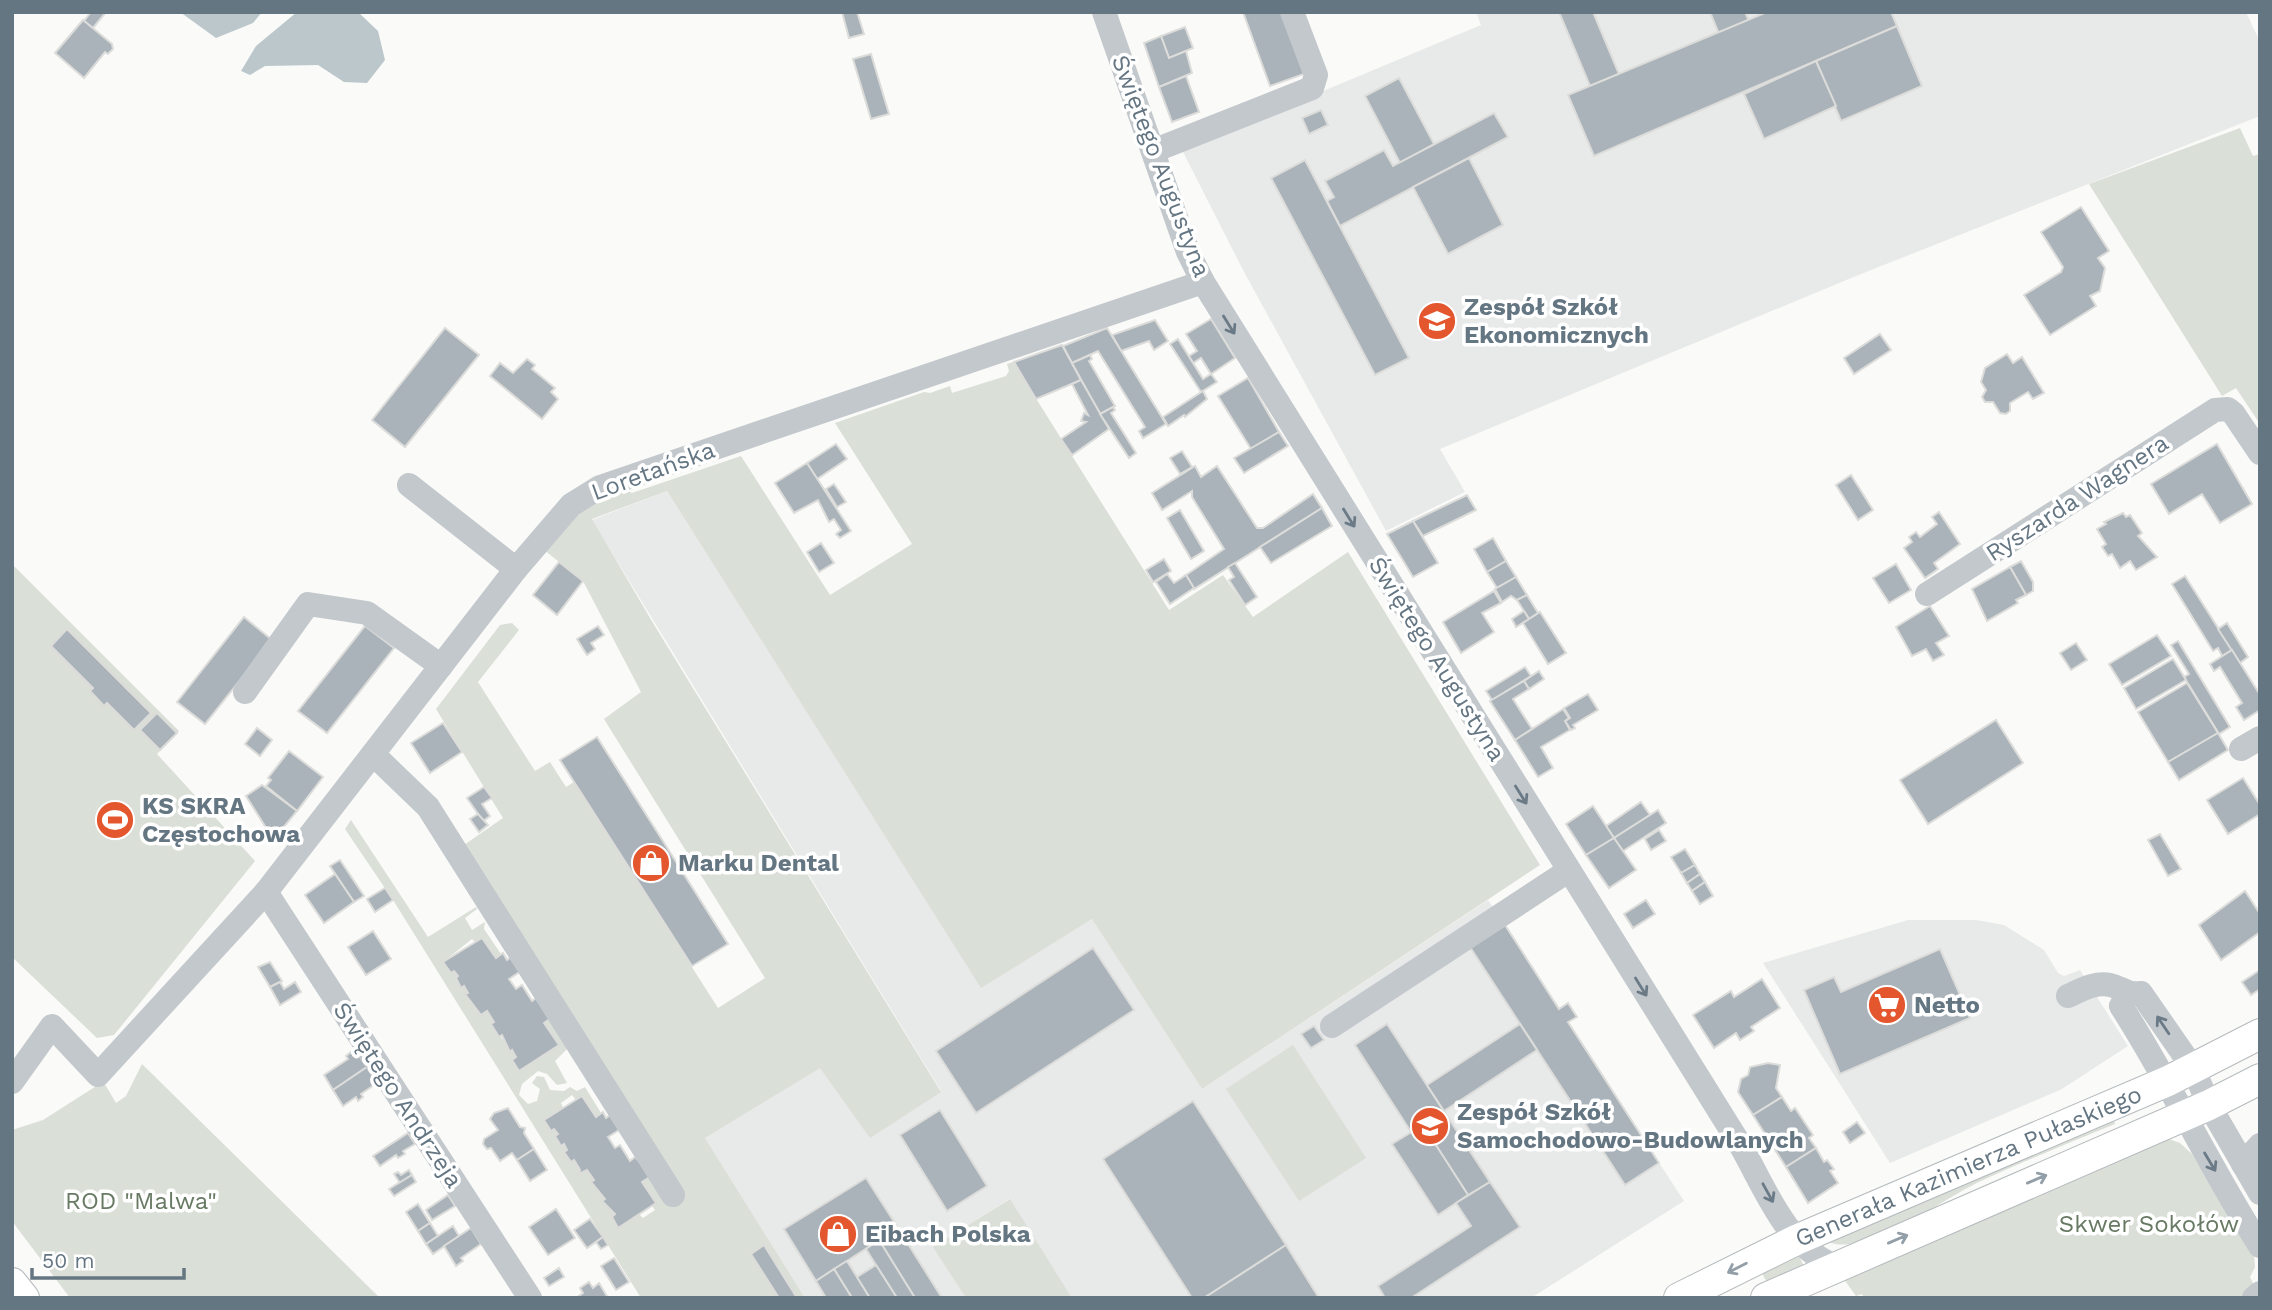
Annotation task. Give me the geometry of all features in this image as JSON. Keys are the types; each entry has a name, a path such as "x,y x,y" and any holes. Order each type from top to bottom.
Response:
{"main road":[{"name":"Generała Kazimierza Pułaskiego","path":"1679,1298 1796,1240 2180,1074 2260,1034"},
{"name":"Generała Kazimierza Pułaskiego","path":"1766,1298 2196,1110 2260,1079"},
{"path":"12,1283 24,1298"}],"street":[{"name":"Świętego Augustyna","path":"1104,12 1188,252 1203,282 1741,1146 1796,1240 1815,1258 1835,1266"},
{"path":"1153,151 1312,88 1316,75 1292,12"},
{"name":"Loretańska","path":"12,1082 52,1026 98,1074 266,892 516,569 571,505 600,487 1203,282"},
{"name":"Ryszarda Wagnera","path":"1927,594 2215,410 2228,409 2260,453"},
{"path":"409,485 516,569"},
{"path":"245,692 308,604 368,613 441,666"},
{"path":"373,754 428,807 673,1195"},
{"path":"1332,1026 1568,871"},
{"name":"Świętego Andrzeja","path":"266,892 530,1298"},
{"path":"2067,996 2095,985 2108,984 2128,995 2141,993 2260,1246"},
{"path":"2196,1110 2243,1164 2260,1192"},
{"path":"2243,1164 2260,1145"},
{"path":"2254,1298 2260,1293"}],"shaded area":[{"path":"180,12 262,12 253,23 216,38"},
{"path":"297,12 358,12 378,31 385,60 367,83 344,82 318,65 265,66 250,75 241,71 256,46"},
{"path":"1476,12 2246,12 2260,42 2260,116 1856,276 1440,449 1465,492 1386,531 1243,270 1182,150 1481,25"},
{"path":"667,491 981,987 1092,919 1202,1089 1488,900 1559,1008 1568,1003 1577,1017 1568,1023 1684,1201 1531,1298 1072,1298 1009,1199 934,1247 966,1298 805,1298 705,1138 820,1067 941,1091 592,520"},
{"path":"1908,920 1976,920 2004,925 2044,950 2058,973 2064,976 2080,970 2128,1046 2062,1089 1890,1163 1763,963"}],"green space":[{"path":"2240,128 2253,156 2260,154 2260,424 2236,388 2222,396 2089,184"},
{"path":"1013,362 1169,610 1223,575 1253,617 1348,552 1540,865 1202,1089 1092,919 981,988 667,491 592,519 941,1092 870,1138 820,1068 705,1138 805,1298 641,1298 393,900 345,829 351,820 428,937 476,907 477,909 465,918 472,930 485,922 484,929 501,954 496,958 482,938 475,942 472,939 443,962 451,973 454,971 458,976 456,979 461,987 464,986 471,1003 487,1011 494,1022 491,1024 516,1057 512,1060 519,1070 558,1045 544,1023 551,1018 567,1049 555,1061 567,1083 557,1085 547,1074 538,1071 522,1084 519,1095 528,1104 537,1101 540,1089 532,1083 537,1076 544,1077 550,1090 564,1091 570,1087 577,1091 585,1087 601,1113 596,1117 583,1096 576,1100 572,1095 561,1103 563,1108 544,1120 551,1131 554,1129 558,1134 555,1137 561,1146 564,1144 580,1170 579,1173 587,1170 594,1180 591,1182 605,1199 602,1201 615,1214 612,1217 618,1227 639,1214 643,1218 655,1210 652,1206 656,1203 642,1182 650,1177 461,847 503,818 436,709 500,625 512,623 519,630 478,682 535,771 550,762 566,787 574,782 718,1008 765,978 604,719 641,692 583,581 544,550 575,512 623,489 632,493 741,456 830,595 912,544 835,423 924,392 930,393 950,386 952,393 1006,376 1009,371 1007,364"},
{"name":"KS SKRA Częstochowa","path":"12,564 179,731 157,754 255,861 114,1035 97,1038 12,957"},
{"path":"1293,1045 1366,1158 1299,1201 1226,1089"},
{"name":"ROD \"Malwa\"","path":"142,1064 380,1298 70,1298 12,1221 12,1130 43,1120 101,1083 106,1086 116,1103 126,1096"},
{"path":"2113,1117 2115,1124 1981,1181 1884,1234 1844,1245 1829,1242"},
{"name":"Skwer Sokołów","path":"2166,1138 2180,1143 2192,1154 2254,1256 2255,1267 2250,1277 2260,1298 1864,1298 1862,1294 1856,1296 1841,1275"},
{"path":"1010,1199 1072,1298 966,1298 933,1247"},
{"path":"1799,1255 1804,1267 1768,1284 1759,1268"}],"building":[{"path":"91,12 106,12 93,28 84,21"},
{"path":"842,12 857,12 864,34 849,38"},
{"path":"1243,12 1281,12 1304,74 1270,86"},
{"path":"1559,12 1593,12 1619,74 1590,86"},
{"path":"1710,12 1745,12 1749,21 1719,34"},
{"path":"1767,12 1891,12 1897,26 1594,156 1568,95"},
{"path":"83,20 112,44 113,49 108,54 105,52 84,78 55,53"},
{"path":"1897,26 1922,86 1841,121 1816,61"},
{"path":"1185,27 1193,48 1169,58 1161,36"},
{"path":"1161,36 1169,58 1186,51 1192,73 1159,87 1144,43"},
{"path":"871,54 889,114 871,119 853,59"},
{"path":"1816,61 1836,106 1764,139 1744,94"},
{"path":"1186,76 1199,112 1172,122 1159,87"},
{"path":"1399,78 1434,144 1400,163 1365,96"},
{"path":"1321,110 1328,125 1309,134 1302,118"},
{"path":"1494,113 1508,137 1340,226 1327,201 1334,197 1325,181 1384,150 1393,166"},
{"path":"1469,158 1503,225 1448,254 1413,187"},
{"path":"1305,160 1409,358 1375,375 1271,178"},
{"path":"2081,207 2109,251 2098,258 2105,268 2100,291 2090,296 2096,306 2050,335 2024,295 2061,272 2063,267 2041,232"},
{"path":"1211,319 1235,358 1211,374 1201,358 1193,363 1189,356 1197,351 1186,334"},
{"path":"1155,320 1168,341 1154,350 1149,341 1121,351 1112,335"},
{"path":"445,328 479,355 405,447 372,420"},
{"path":"1107,328 1166,424 1143,438 1139,431 1145,427 1098,351 1072,363 1063,346"},
{"path":"1880,334 1891,350 1854,374 1844,358"},
{"path":"1178,339 1203,379 1211,374 1217,382 1201,392 1170,344"},
{"path":"1062,345 1081,380 1036,399 1014,362"},
{"path":"2007,354 2013,363 2022,357 2044,393 2033,399 2028,392 2010,403 2010,411 2006,414 2000,413 1993,402 1985,402 1982,397 1986,390 1981,382 1985,368"},
{"path":"1090,355 1092,359 1089,361 1115,406 1100,414 1072,363"},
{"path":"527,359 535,365 532,369 555,388 551,392 558,399 542,419 490,376 500,363 513,373"},
{"path":"1248,378 1279,432 1251,449 1218,396"},
{"path":"1081,380 1109,429 1072,455 1061,439 1086,422 1081,421 1084,413 1088,415 1072,384"},
{"path":"1203,391 1207,399 1185,417 1184,415 1168,426 1163,417"},
{"path":"1113,407 1115,410 1111,413 1136,453 1129,458 1100,414"},
{"path":"1279,432 1288,446 1244,473 1234,458"},
{"path":"836,444 847,459 817,479 807,463"},
{"path":"2217,444 2252,504 2220,523 2202,494 2169,514 2151,484"},
{"path":"1182,451 1192,467 1180,474 1170,458"},
{"path":"807,463 851,531 840,538 836,534 841,530 834,519 829,522 818,500 794,513 775,483"},
{"path":"1195,466 1201,477 1217,466 1257,528 1263,528 1313,494 1322,508 1194,589 1186,575 1224,549 1192,497 1192,491 1162,510 1152,493"},
{"path":"1851,475 1873,510 1858,520 1836,485"},
{"path":"834,484 846,502 837,507 826,489"},
{"path":"1467,495 1476,510 1423,536 1413,521"},
{"path":"1322,508 1332,526 1271,563 1260,547"},
{"path":"1180,510 1204,551 1191,559 1167,518"},
{"path":"1939,512 1960,544 1934,563 1938,569 1925,578 1904,548 1912,542 1909,537 1916,532 1920,537 1937,524 1932,517"},
{"path":"2123,513 2126,517 2130,515 2142,533 2138,536 2157,557 2136,570 2130,561 2120,568 2112,554 2108,556 2102,547 2106,544 2097,529 2106,524 2104,522"},
{"path":"1413,521 1438,563 1413,577 1387,534"},
{"path":"1493,538 1506,561 1487,572 1474,549"},
{"path":"821,543 834,563 819,572 807,552"},
{"path":"1164,559 1171,571 1153,582 1146,570"},
{"path":"1506,561 1516,577 1497,588 1487,572"},
{"path":"2021,561 2033,582 2033,591 2026,595 2010,567"},
{"path":"559,562 583,581 557,615 533,595"},
{"path":"1235,563 1257,597 1245,605 1229,580 1234,577 1228,567"},
{"path":"1896,564 1911,590 1889,603 1873,578"},
{"path":"2010,567 2026,595 2016,600 2018,603 1987,621 1972,589"},
{"path":"1167,574 1174,583 1186,575 1194,588 1170,604 1156,582"},
{"path":"2185,576 2232,650 2222,656 2218,648 2213,651 2172,584"},
{"path":"1516,577 1527,595 1517,600 1511,596 1502,602 1495,589"},
{"path":"1494,591 1501,603 1482,613 1494,632 1461,653 1443,622"},
{"path":"1527,595 1538,613 1529,619 1517,600"},
{"path":"1930,606 1949,636 1936,643 1944,655 1933,661 1926,649 1912,656 1896,627"},
{"path":"1524,611 1529,619 1516,627 1512,619"},
{"path":"1540,612 1566,653 1548,664 1523,623"},
{"path":"244,617 272,640 205,724 177,702"},
{"path":"2227,623 2248,657 2240,663 2218,629"},
{"path":"365,626 394,648 327,733 298,711"},
{"path":"598,626 604,635 591,643 595,649 587,655 577,639"},
{"path":"67,629 151,713 134,730 107,703 104,706 90,691 93,688 51,646"},
{"path":"2157,635 2171,656 2122,685 2109,664"},
{"path":"2178,641 2230,727 2219,734 2184,677 2189,674 2171,645"},
{"path":"2076,643 2087,660 2071,670 2060,653"},
{"path":"2232,650 2260,695 2260,710 2244,720 2236,707 2242,703 2220,667 2214,671 2210,664"},
{"path":"2173,659 2186,680 2136,709 2124,688"},
{"path":"1525,667 1531,676 1492,700 1486,691"},
{"path":"1539,671 1544,679 1529,689 1524,681"},
{"path":"1524,681 1529,689 1513,699 1532,729 1515,740 1490,701"},
{"path":"2187,683 2218,733 2168,762 2138,712"},
{"path":"1588,694 1598,710 1573,725 1575,728 1571,730 1565,721 1570,718 1564,708"},
{"path":"1563,709 1569,718 1565,721 1570,730 1541,747 1553,768 1538,777 1515,740"},
{"path":"157,713 177,733 160,750 140,730"},
{"path":"1996,720 2023,763 1928,824 1900,780"},
{"path":"443,723 462,752 430,773 411,743"},
{"path":"257,728 272,740 260,756 245,744"},
{"path":"2218,733 2228,750 2179,780 2168,762"},
{"name":"Marku Dental","path":"597,737 728,944 692,966 560,760"},
{"path":"289,751 323,777 297,811 266,786 271,780 268,778"},
{"path":"2243,778 2260,805 2260,814 2228,834 2207,800"},
{"path":"262,785 297,811 278,834 270,834 246,796"},
{"path":"484,787 492,798 482,804 490,816 483,821 467,798"},
{"path":"1641,802 1650,815 1614,838 1606,826"},
{"path":"1593,806 1614,838 1586,855 1566,824"},
{"path":"1658,810 1666,823 1623,851 1614,838"},
{"path":"478,814 488,825 479,832 470,819"},
{"path":"1659,830 1666,841 1651,850 1645,839"},
{"path":"2160,834 2181,869 2168,876 2148,840"},
{"path":"1614,838 1636,870 1609,888 1586,855"},
{"path":"1685,849 1695,865 1681,873 1671,857"},
{"path":"340,860 364,896 354,902 330,866"},
{"path":"1695,865 1700,874 1687,883 1681,873"},
{"path":"335,874 354,902 324,923 305,895"},
{"path":"1700,874 1705,882 1692,891 1687,883"},
{"path":"1705,882 1713,896 1700,904 1692,891"},
{"path":"385,888 393,900 375,912 367,899"},
{"path":"2245,891 2260,914 2260,932 2221,960 2199,925"},
{"path":"1646,900 1655,914 1633,928 1624,914"},
{"path":"1505,925 1559,1009 1568,1003 1577,1017 1568,1022 1659,1163 1625,1185 1470,947"},
{"path":"373,931 391,959 366,975 348,947"},
{"path":"482,938 496,958 503,953 507,960 511,957 521,971 509,979 516,989 522,985 532,1001 536,998 554,1016 544,1023 559,1045 519,1071 512,1060 516,1057 512,1050 510,1052 502,1035 499,1037 487,1011 481,1015 465,994 468,993 464,986 461,988 456,978 458,976 454,971 451,973 443,962"},
{"path":"1093,948 1134,1010 976,1113 936,1051"},
{"name":"Netto","path":"1940,949 1970,1018 1840,1074 1804,990 1834,977 1841,992"},
{"path":"270,962 282,981 270,987 258,967"},
{"path":"2260,970 2260,989 2251,995 2242,982"},
{"path":"1762,979 1780,1008 1751,1027 1754,1031 1740,1040 1736,1033 1714,1048 1693,1015 1731,991 1734,997"},
{"path":"280,982 284,989 295,982 301,992 280,1005 270,987"},
{"path":"1387,1024 1490,1182 1468,1195 1423,1125 1411,1132 1355,1045"},
{"path":"1520,1024 1537,1050 1444,1111 1427,1085"},
{"path":"1314,1026 1324,1040 1311,1048 1301,1034"},
{"path":"351,1052 353,1055 357,1053 367,1067 333,1090 324,1075 348,1059 346,1056"},
{"path":"1768,1063 1780,1065 1776,1088 1782,1097 1753,1115 1738,1092 1741,1079 1748,1075 1750,1067"},
{"path":"367,1067 377,1083 361,1094 363,1097 358,1101 356,1097 343,1106 333,1090"},
{"path":"582,1096 596,1117 603,1112 606,1118 610,1115 619,1130 608,1137 615,1148 620,1145 630,1161 635,1157 653,1175 642,1182 656,1203 618,1228 612,1217 615,1214 602,1201 605,1199 591,1182 594,1180 587,1170 579,1174 580,1170 574,1160 571,1162 564,1152 567,1150 564,1144 561,1146 555,1136 558,1134 554,1129 551,1131 544,1120"},
{"path":"1782,1097 1791,1111 1795,1108 1813,1135 1809,1138 1816,1148 1786,1167 1753,1115"},
{"path":"1193,1101 1286,1245 1204,1298 1192,1298 1103,1159"},
{"path":"508,1108 520,1127 525,1128 524,1133 534,1149 517,1160 512,1153 500,1161 491,1148 487,1149 483,1144 484,1139 498,1130 490,1119 494,1113"},
{"path":"940,1110 987,1186 947,1211 900,1135"},
{"path":"1857,1122 1865,1133 1850,1143 1843,1132"},
{"path":"1423,1125 1468,1195 1438,1215 1392,1144"},
{"path":"408,1133 415,1144 403,1151 405,1154 398,1158 396,1155 380,1166 373,1156"},
{"path":"1816,1148 1824,1162 1827,1160 1834,1169 1830,1171 1838,1183 1808,1203 1786,1167"},
{"path":"534,1149 547,1170 530,1181 517,1160"},
{"path":"409,1170 412,1175 400,1183 394,1174 398,1172 401,1175"},
{"path":"412,1175 416,1182 394,1196 389,1189"},
{"name":"Eibach Polska","path":"866,1178 898,1228 816,1281 784,1229"},
{"path":"1490,1182 1520,1227 1411,1298 1385,1298 1378,1286 1471,1226 1456,1203"},
{"path":"448,1195 455,1206 432,1220 426,1210"},
{"path":"418,1204 430,1223 418,1231 406,1212"},
{"path":"556,1209 575,1238 548,1255 529,1227"},
{"path":"590,1219 603,1237 587,1248 574,1230"},
{"path":"430,1223 438,1236 426,1244 418,1231"},
{"path":"453,1226 459,1236 433,1254 426,1244"},
{"path":"471,1228 481,1244 461,1258 463,1261 456,1266 444,1246"},
{"path":"898,1228 942,1298 915,1298 879,1240"},
{"path":"603,1237 608,1245 601,1249 596,1242"},
{"path":"879,1240 915,1298 897,1298 866,1249"},
{"path":"764,1245 797,1298 779,1298 751,1254"},
{"path":"1286,1245 1319,1298 1204,1298"},
{"path":"614,1258 629,1282 616,1290 601,1266"},
{"path":"847,1261 870,1298 852,1298 834,1269"},
{"path":"876,1265 897,1298 870,1298 857,1277"},
{"path":"559,1268 564,1277 549,1286 544,1278"},
{"path":"834,1269 852,1298 826,1298 816,1281"},
{"path":"589,1282 593,1288 599,1283 608,1298 576,1298 583,1293 580,1288"}],"place":[{"name":"Zespół Szkół Ekonomicznych","path":"1437,321"},
{"name":"KS SKRA Częstochowa","path":"115,820"},
{"name":"Marku Dental","path":"651,863"},
{"name":"Netto","path":"1887,1005"},
{"name":"Zespół Szkół Samochodowo-Budowlanych","path":"1430,1126"},
{"name":"Eibach Polska","path":"838,1234"}]}
